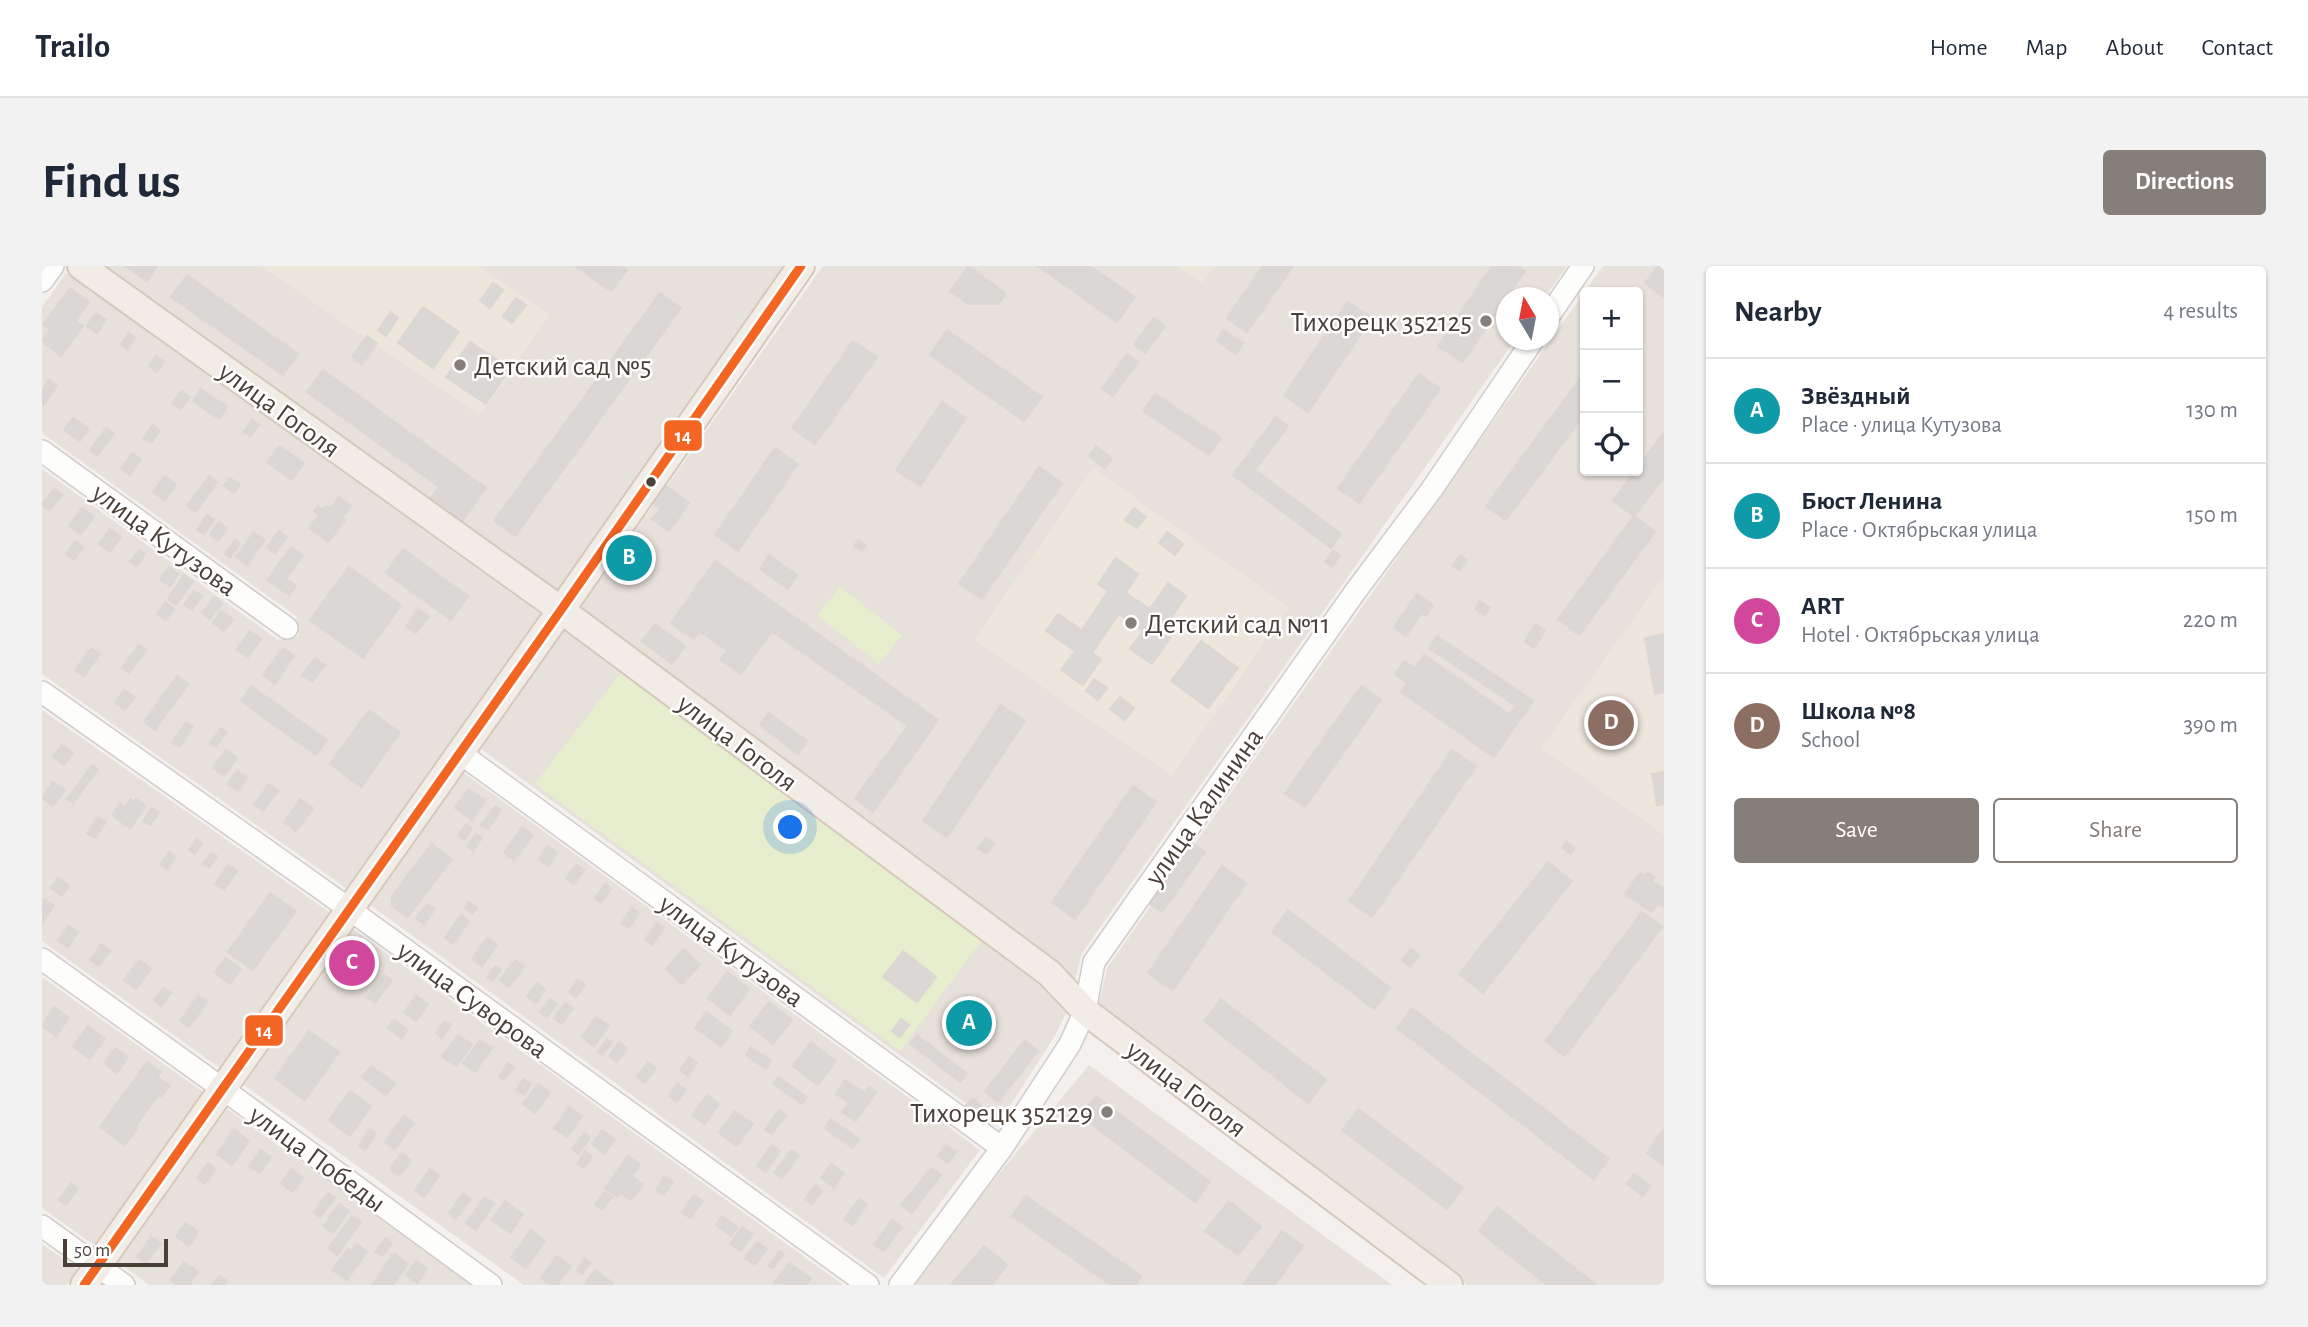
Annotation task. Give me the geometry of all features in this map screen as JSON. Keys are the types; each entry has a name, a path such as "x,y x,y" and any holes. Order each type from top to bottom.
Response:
{"main road":[{"name":"улица Гоголя","path":"81,266 561,610 1049,973 1085,1011 1450,1285"},
{"path":"91,1275 801,266"}],"street":[{"path":"42,281 53,266"},
{"path":"1559,302 1583,266"},
{"name":"улица Калинина","path":"900,1285 1002,1148 1070,1044 1085,1011 1094,962 1355,592 1432,489 1526,350"},
{"name":"улица Кутузова","path":"42,451 287,628"},
{"name":"улица Суворова","path":"42,692 349,909 868,1285"},
{"name":"улица Кутузова","path":"460,753 1002,1148"},
{"name":"улица Победы","path":"42,959 491,1285"},
{"path":"42,1226 91,1275 124,1285"}],"shaded area":[{"path":"106,266 787,266 558,590"},
{"name":"Детский сад №5","path":"260,266 479,266 550,314 480,416"},
{"path":"823,266 1567,266 1552,287 1496,287 1496,350 1508,350 1082,953 1075,979 581,607"},
{"path":"1176,266 1214,266 1203,283"},
{"path":"1603,266 1664,266 1664,1285 1467,1285 1099,1004 1107,968 1544,350 1559,350 1559,328 1580,299 1580,476 1643,476 1643,287 1588,287"},
{"path":"66,273 540,614 346,888 42,674 42,469 278,640 299,636 296,616 42,433 42,307"},
{"name":"Детский сад №11","path":"1093,468 1289,607 1172,776 974,640"},
{"path":"1664,576 1664,835 1541,748"},
{"path":"564,631 1039,984 1066,1013 1055,1036 997,1126 481,749"},
{"path":"42,710 329,912 220,1068 42,941"},
{"path":"464,773 980,1150 884,1278 370,905"},
{"path":"353,929 843,1285 524,1285 244,1085"},
{"path":"42,977 203,1092 94,1245 42,1208"},
{"path":"1089,1065 1392,1285 907,1285"},
{"path":"227,1109 473,1285 149,1285 118,1262"},
{"path":"42,1244 77,1269 66,1285 42,1285"}],"green space":[{"path":"840,587 902,635 879,664 817,615"},
{"path":"624,669 982,940 900,1051 535,784"}],"building":[{"path":"125,266 157,266 147,281"},
{"path":"575,266 621,266 627,270 611,291"},
{"path":"969,266 1006,294 998,304 968,304 950,291"},
{"path":"1038,266 1090,266 1135,297 1117,322"},
{"path":"1263,266 1293,266 1247,332 1227,318"},
{"path":"1492,266 1517,266 1525,271 1514,287 1496,287 1496,314 1463,362 1438,346"},
{"path":"1658,266 1664,266 1664,297 1645,283"},
{"path":"187,275 298,354 283,375 171,297"},
{"path":"493,283 503,290 490,308 480,301"},
{"path":"70,288 89,302 76,321 83,326 61,356 42,341 50,329 43,325"},
{"path":"660,293 681,308 515,536 494,521"},
{"path":"516,298 526,305 512,323 503,316"},
{"path":"1348,302 1372,318 1308,412 1284,395"},
{"path":"423,307 459,332 433,368 398,343"},
{"path":"391,312 398,318 386,336 378,330"},
{"path":"96,313 106,320 97,333 87,326"},
{"path":"1153,318 1165,326 1145,353 1134,345"},
{"path":"947,330 1042,397 1024,421 930,355"},
{"path":"1223,330 1243,343 1236,354 1217,341"},
{"path":"129,333 135,338 127,349 121,344"},
{"path":"367,336 377,343 362,364 352,357"},
{"path":"853,341 877,357 815,444 792,428"},
{"path":"470,342 510,368 486,404 446,377"},
{"path":"1127,354 1138,362 1113,396 1102,389"},
{"path":"156,356 164,362 157,372 149,366"},
{"path":"323,370 475,480 459,501 307,392"},
{"path":"1419,374 1440,389 1359,503 1338,488"},
{"path":"1580,379 1580,420 1506,520 1486,506"},
{"path":"49,380 57,386 42,407 42,390"},
{"path":"201,389 227,407 219,419 193,401"},
{"path":"181,391 190,397 181,409 172,403"},
{"path":"1155,394 1221,438 1209,455 1143,411"},
{"path":"942,402 966,418 920,486 896,470"},
{"path":"1276,417 1288,426 1255,470 1341,534 1331,548 1233,475"},
{"path":"73,418 89,429 80,441 64,430"},
{"path":"252,420 259,425 250,436 244,432"},
{"path":"153,425 160,431 151,443 143,438"},
{"path":"106,428 114,433 97,456 90,450"},
{"path":"1664,432 1664,477 1634,516 1613,501 1631,476 1643,476 1643,460"},
{"path":"279,446 304,463 292,480 267,462"},
{"path":"1096,446 1112,459 1105,468 1089,456"},
{"path":"775,448 798,464 738,551 715,535"},
{"path":"132,453 141,459 130,475 121,469"},
{"path":"1039,467 1062,483 982,599 959,584"},
{"path":"165,476 176,484 165,500 153,492"},
{"path":"209,476 217,482 196,512 187,506"},
{"path":"230,478 240,485 234,493 224,485"},
{"path":"475,480 486,488 460,524 428,501 439,487 459,501"},
{"path":"666,486 689,503 669,531 652,519 661,509 653,503"},
{"path":"54,489 62,495 50,510 42,505"},
{"path":"339,497 351,506 342,518 345,520 328,542 309,528 319,515 314,511 318,506 323,510 326,506 330,509"},
{"path":"82,508 94,517 81,534 69,526"},
{"path":"1134,508 1146,517 1137,528 1125,520"},
{"path":"207,515 214,520 204,534 197,529"},
{"path":"1634,516 1655,532 1579,635 1558,619"},
{"path":"219,522 227,528 218,541 210,534"},
{"path":"110,529 121,537 110,552 99,544"},
{"path":"279,531 287,537 275,553 267,547"},
{"path":"254,532 265,540 247,565 236,557"},
{"path":"1167,532 1183,544 1175,555 1159,543"},
{"path":"235,540 240,544 230,558 225,554"},
{"path":"858,540 866,546 862,551 854,546"},
{"path":"75,541 83,547 74,560 66,554"},
{"path":"291,547 303,555 286,579 296,586 289,595 267,580"},
{"path":"403,549 468,596 451,620 386,573"},
{"path":"139,550 145,554 137,566 130,562"},
{"path":"1333,551 1340,555 1332,567 1325,562"},
{"path":"769,555 797,575 788,589 760,569"},
{"path":"1461,555 1467,560 1459,570 1452,566"},
{"name":"Детский сад №11","path":"1116,558 1138,574 1126,593 1150,609 1168,583 1186,596 1161,632 1170,638 1152,664 1130,649 1143,631 1119,614 1092,653 1101,659 1083,685 1061,670 1075,651 1046,631 1058,614 1082,630 1108,591 1098,584"},
{"path":"715,561 786,611 741,674 720,659 727,650 699,631 694,639 671,623"},
{"path":"169,567 178,574 170,586 160,579"},
{"path":"349,567 401,605 363,658 310,620"},
{"path":"184,575 193,581 176,605 168,599"},
{"path":"194,591 202,596 192,610 184,605"},
{"path":"1417,594 1433,605 1426,616 1422,613 1406,636 1394,627"},
{"path":"214,597 222,603 210,619 202,613"},
{"path":"1480,601 1490,608 1485,615 1475,609"},
{"path":"165,602 174,609 166,620 157,614"},
{"path":"418,609 429,616 416,633 406,626"},
{"path":"221,611 233,619 224,631 213,623"},
{"path":"786,611 938,720 873,812 855,798 908,726 772,631"},
{"path":"655,624 685,646 672,664 642,641"},
{"path":"1536,624 1545,631 1534,648 1525,641"},
{"path":"250,631 261,639 248,657 237,649"},
{"path":"1664,634 1664,692 1655,694 1645,638"},
{"path":"1437,636 1533,701 1519,721 1509,715 1516,706 1429,648"},
{"path":"1201,641 1238,668 1208,708 1171,681"},
{"path":"139,645 146,650 129,673 122,668"},
{"path":"91,648 100,654 84,676 75,670"},
{"path":"283,648 294,656 275,684 263,675"},
{"path":"1424,655 1519,721 1494,757 1401,692 1407,683 1395,674 1404,661 1415,668"},
{"path":"315,658 325,665 312,682 302,675"},
{"path":"177,676 188,684 155,730 144,722"},
{"path":"1094,679 1107,688 1098,700 1086,691"},
{"path":"251,686 327,740 316,755 241,701"},
{"path":"1361,686 1381,700 1305,807 1285,793"},
{"path":"124,690 135,697 125,710 115,703"},
{"path":"1120,697 1134,708 1125,720 1110,709"},
{"path":"1001,705 1025,721 947,837 923,821"},
{"path":"369,710 400,733 361,787 330,764"},
{"path":"769,713 807,741 798,754 760,725"},
{"path":"186,722 193,727 179,747 172,742"},
{"path":"221,728 227,732 216,747 210,743"},
{"path":"62,745 73,753 64,765 53,757"},
{"path":"226,750 237,758 224,776 213,768"},
{"path":"1452,750 1476,766 1372,917 1349,901"},
{"path":"92,765 98,769 73,803 67,799"},
{"path":"237,771 247,778 238,791 227,784"},
{"path":"1664,772 1664,804 1657,805 1652,774"},
{"path":"53,782 65,790 53,806 42,798"},
{"path":"269,784 278,791 263,811 254,805"},
{"path":"1133,786 1156,802 1075,919 1052,902"},
{"path":"469,789 485,801 472,820 455,808"},
{"path":"131,799 134,802 136,799 146,806 130,828 112,815 120,804 124,808"},
{"path":"300,799 313,808 296,831 284,822"},
{"path":"495,806 501,810 488,829 481,825"},
{"path":"152,808 159,813 150,825 143,821"},
{"path":"98,817 106,822 95,838 87,833"},
{"path":"466,824 472,829 464,840 458,835"},
{"path":"522,827 533,835 514,860 504,853"},
{"path":"476,834 482,838 473,851 467,846"},
{"path":"986,838 994,844 987,854 978,848"},
{"path":"197,839 202,843 195,854 189,850"},
{"path":"1566,842 1575,848 1571,854 1562,848"},
{"path":"432,844 452,860 435,881 415,865"},
{"path":"1193,844 1205,852 1162,912 1150,904"},
{"path":"548,846 557,853 548,866 539,859"},
{"path":"169,852 176,857 167,869 160,864"},
{"path":"211,853 217,856 209,867 203,864"},
{"path":"1548,862 1572,881 1483,993 1459,974"},
{"path":"228,865 237,871 224,890 215,884"},
{"path":"415,865 435,881 408,917 392,906 392,896"},
{"path":"576,865 584,870 574,884 566,878"},
{"path":"1222,866 1246,883 1173,990 1148,973"},
{"path":"1647,872 1655,877 1652,881 1664,889 1664,907 1658,903 1652,912 1625,894 1640,873 1645,876"},
{"path":"58,878 69,886 62,896 51,888"},
{"path":"605,884 611,889 601,903 595,898"},
{"path":"270,893 296,911 253,970 228,952"},
{"path":"45,899 54,906 42,923 42,902"},
{"path":"469,902 477,908 473,914 465,908"},
{"path":"427,904 435,909 424,924 416,918"},
{"path":"632,908 639,913 629,928 621,923"},
{"path":"1288,910 1390,988 1374,1009 1272,932"},
{"path":"1642,912 1662,927 1565,1056 1545,1041"},
{"path":"461,915 469,921 453,944 445,937"},
{"path":"657,923 664,928 652,945 645,939"},
{"path":"69,926 78,932 68,947 58,940"},
{"path":"487,938 497,945 482,966 472,959"},
{"path":"101,944 110,951 99,966 90,960"},
{"path":"684,949 700,965 682,984 666,969"},
{"path":"1411,949 1419,955 1411,967 1402,960"},
{"path":"903,951 936,977 917,1002 883,977"},
{"path":"350,952 370,966 362,977 342,963"},
{"path":"226,958 241,969 230,984 215,973"},
{"path":"139,960 151,969 136,989 124,980"},
{"path":"515,960 524,966 509,987 500,980"},
{"path":"495,966 501,970 493,981 487,977"},
{"path":"727,972 749,989 730,1015 708,998"},
{"path":"384,975 392,980 375,1003 367,998"},
{"path":"578,980 585,984 576,997 569,992"},
{"path":"537,983 545,989 536,1003 527,996"},
{"path":"163,988 171,993 161,1006 154,1000"},
{"path":"966,995 997,1022 974,1050 942,1025"},
{"path":"198,996 207,1002 189,1027 180,1021"},
{"path":"416,996 428,1004 416,1021 404,1012"},
{"path":"550,999 557,1004 547,1017 540,1012"},
{"path":"1221,999 1326,1080 1308,1103 1204,1021"},
{"path":"769,1002 792,1020 773,1044 750,1026"},
{"path":"565,1003 573,1008 562,1024 554,1018"},
{"path":"54,1007 69,1018 56,1036 42,1026"},
{"path":"1412,1008 1609,1159 1594,1179 1397,1028"},
{"path":"706,1012 732,1031 721,1046 695,1028"},
{"path":"596,1017 609,1026 594,1046 582,1037"},
{"path":"901,1019 909,1025 900,1037 892,1031"},
{"path":"394,1020 408,1030 402,1038 388,1028"},
{"path":"445,1021 451,1025 442,1038 436,1033"},
{"path":"88,1026 105,1039 90,1059 73,1046"},
{"path":"309,1031 339,1052 305,1100 275,1078"},
{"path":"458,1035 472,1045 456,1066 442,1056"},
{"path":"917,1035 967,1074 960,1082 910,1043"},
{"path":"607,1039 612,1042 603,1055 598,1052"},
{"path":"480,1040 492,1048 475,1072 463,1063"},
{"path":"1025,1040 1038,1051 998,1102 985,1091"},
{"path":"619,1042 627,1048 617,1062 609,1056"},
{"path":"811,1042 836,1061 818,1085 793,1066"},
{"path":"751,1047 771,1061 766,1069 746,1055"},
{"path":"115,1048 128,1057 117,1073 104,1063"},
{"path":"689,1057 697,1063 688,1076 680,1070"},
{"path":"147,1062 161,1072 157,1077 170,1086 161,1097 158,1095 125,1145 100,1127"},
{"path":"648,1062 656,1068 645,1083 637,1077"},
{"path":"508,1063 514,1067 504,1080 499,1076"},
{"path":"371,1066 395,1083 386,1095 362,1077"},
{"path":"778,1077 807,1097 802,1104 773,1083"},
{"path":"524,1079 531,1084 524,1095 516,1090"},
{"path":"845,1080 865,1093 869,1087 876,1092 856,1121 842,1112 849,1103 836,1094"},
{"path":"538,1084 550,1093 535,1113 523,1104"},
{"path":"678,1084 686,1090 677,1102 669,1096"},
{"path":"350,1091 371,1106 350,1136 329,1120"},
{"path":"707,1095 719,1104 705,1124 692,1115"},
{"path":"1096,1096 1210,1182 1195,1202 1081,1116"},
{"path":"973,1098 996,1120 989,1128 965,1106"},
{"path":"569,1107 582,1116 567,1137 554,1128"},
{"path":"1358,1109 1463,1188 1447,1209 1342,1130"},
{"path":"779,1110 786,1115 772,1134 765,1129"},
{"path":"735,1111 753,1124 737,1146 719,1133"},
{"path":"404,1116 414,1123 395,1149 385,1142"},
{"path":"831,1119 859,1139 853,1148 825,1128"},
{"path":"234,1129 249,1141 232,1165 217,1154"},
{"path":"370,1129 376,1134 365,1150 359,1145"},
{"path":"1664,1129 1664,1165 1647,1153"},
{"path":"602,1130 615,1139 604,1154 592,1144"},
{"path":"584,1133 590,1138 578,1154 572,1149"},
{"path":"772,1145 780,1151 766,1172 757,1166"},
{"path":"946,1145 956,1152 948,1163 938,1156"},
{"path":"261,1150 271,1157 260,1173 249,1166"},
{"path":"791,1150 799,1155 782,1178 774,1173"},
{"path":"585,1151 592,1156 584,1168 577,1163"},
{"path":"402,1153 411,1160 399,1176 390,1169"},
{"path":"628,1156 640,1165 632,1177 643,1184 631,1200 621,1193 617,1197 605,1188"},
{"path":"208,1163 216,1169 205,1184 197,1178"},
{"path":"831,1164 844,1173 834,1188 821,1178"},
{"path":"931,1168 941,1175 912,1213 901,1205"},
{"path":"291,1169 303,1178 293,1192 281,1183"},
{"path":"430,1169 439,1176 424,1197 415,1190"},
{"path":"1634,1174 1650,1186 1643,1196 1627,1184"},
{"path":"665,1176 673,1182 664,1195 656,1190"},
{"path":"71,1183 78,1189 66,1205 59,1200"},
{"path":"815,1185 822,1191 812,1204 805,1199"},
{"path":"605,1192 612,1197 602,1210 595,1205"},
{"path":"328,1193 335,1198 320,1217 314,1212"},
{"path":"463,1193 471,1199 456,1219 449,1213"},
{"path":"694,1195 703,1201 690,1218 682,1212"},
{"path":"1026,1196 1141,1276 1135,1285 1111,1285 1012,1216"},
{"path":"485,1197 494,1204 476,1230 466,1223"},
{"path":"859,1199 867,1205 852,1225 844,1219"},
{"path":"505,1201 523,1214 510,1233 492,1220"},
{"path":"1229,1201 1261,1227 1238,1255 1205,1231"},
{"path":"339,1204 349,1211 333,1233 324,1226"},
{"path":"1497,1207 1596,1285 1547,1285 1479,1231"},
{"path":"352,1216 361,1222 337,1255 328,1248"},
{"path":"722,1216 738,1228 731,1236 716,1225"},
{"path":"892,1220 902,1227 884,1251 874,1245"},
{"path":"186,1223 198,1232 189,1246 176,1236"},
{"path":"742,1227 753,1234 741,1251 730,1244"},
{"path":"531,1230 545,1241 526,1268 511,1257"},
{"path":"1282,1231 1303,1246 1275,1285 1243,1285"},
{"path":"151,1237 161,1243 146,1263 137,1257"},
{"path":"385,1238 392,1243 382,1256 375,1252"},
{"path":"757,1242 767,1249 755,1265 745,1258"},
{"path":"357,1244 367,1252 347,1280 332,1270 348,1249 351,1251"},
{"path":"984,1246 1007,1265 991,1285 951,1285"},
{"path":"779,1251 784,1254 773,1268 769,1266"},
{"path":"394,1253 408,1264 393,1285 372,1285"},
{"path":"557,1256 571,1266 557,1285 551,1285 541,1278"},
{"path":"585,1259 590,1263 582,1274 577,1270"},
{"path":"416,1261 427,1269 417,1283 406,1275"},
{"path":"184,1262 198,1272 189,1285 178,1285 171,1280"},
{"path":"789,1263 811,1278 806,1285 774,1283"},
{"path":"595,1270 613,1283 612,1285 584,1285"},
{"path":"219,1276 227,1281 224,1285 212,1285"}],"transit line":[{"name":"14","path":"84,1285 801,266"}],"place":[{"name":"Тихорецк 352125","path":"1486,321"},
{"name":"Детский сад №5","path":"460,365"},
{"name":"Бюст Ленина","path":"629,558"},
{"name":"Детский сад №11","path":"1131,623"},
{"name":"Школа №8","path":"1611,723"},
{"name":"ART","path":"352,963"},
{"name":"Звёздный","path":"969,1023"},
{"name":"Тихорецк 352129","path":"1107,1112"}]}
